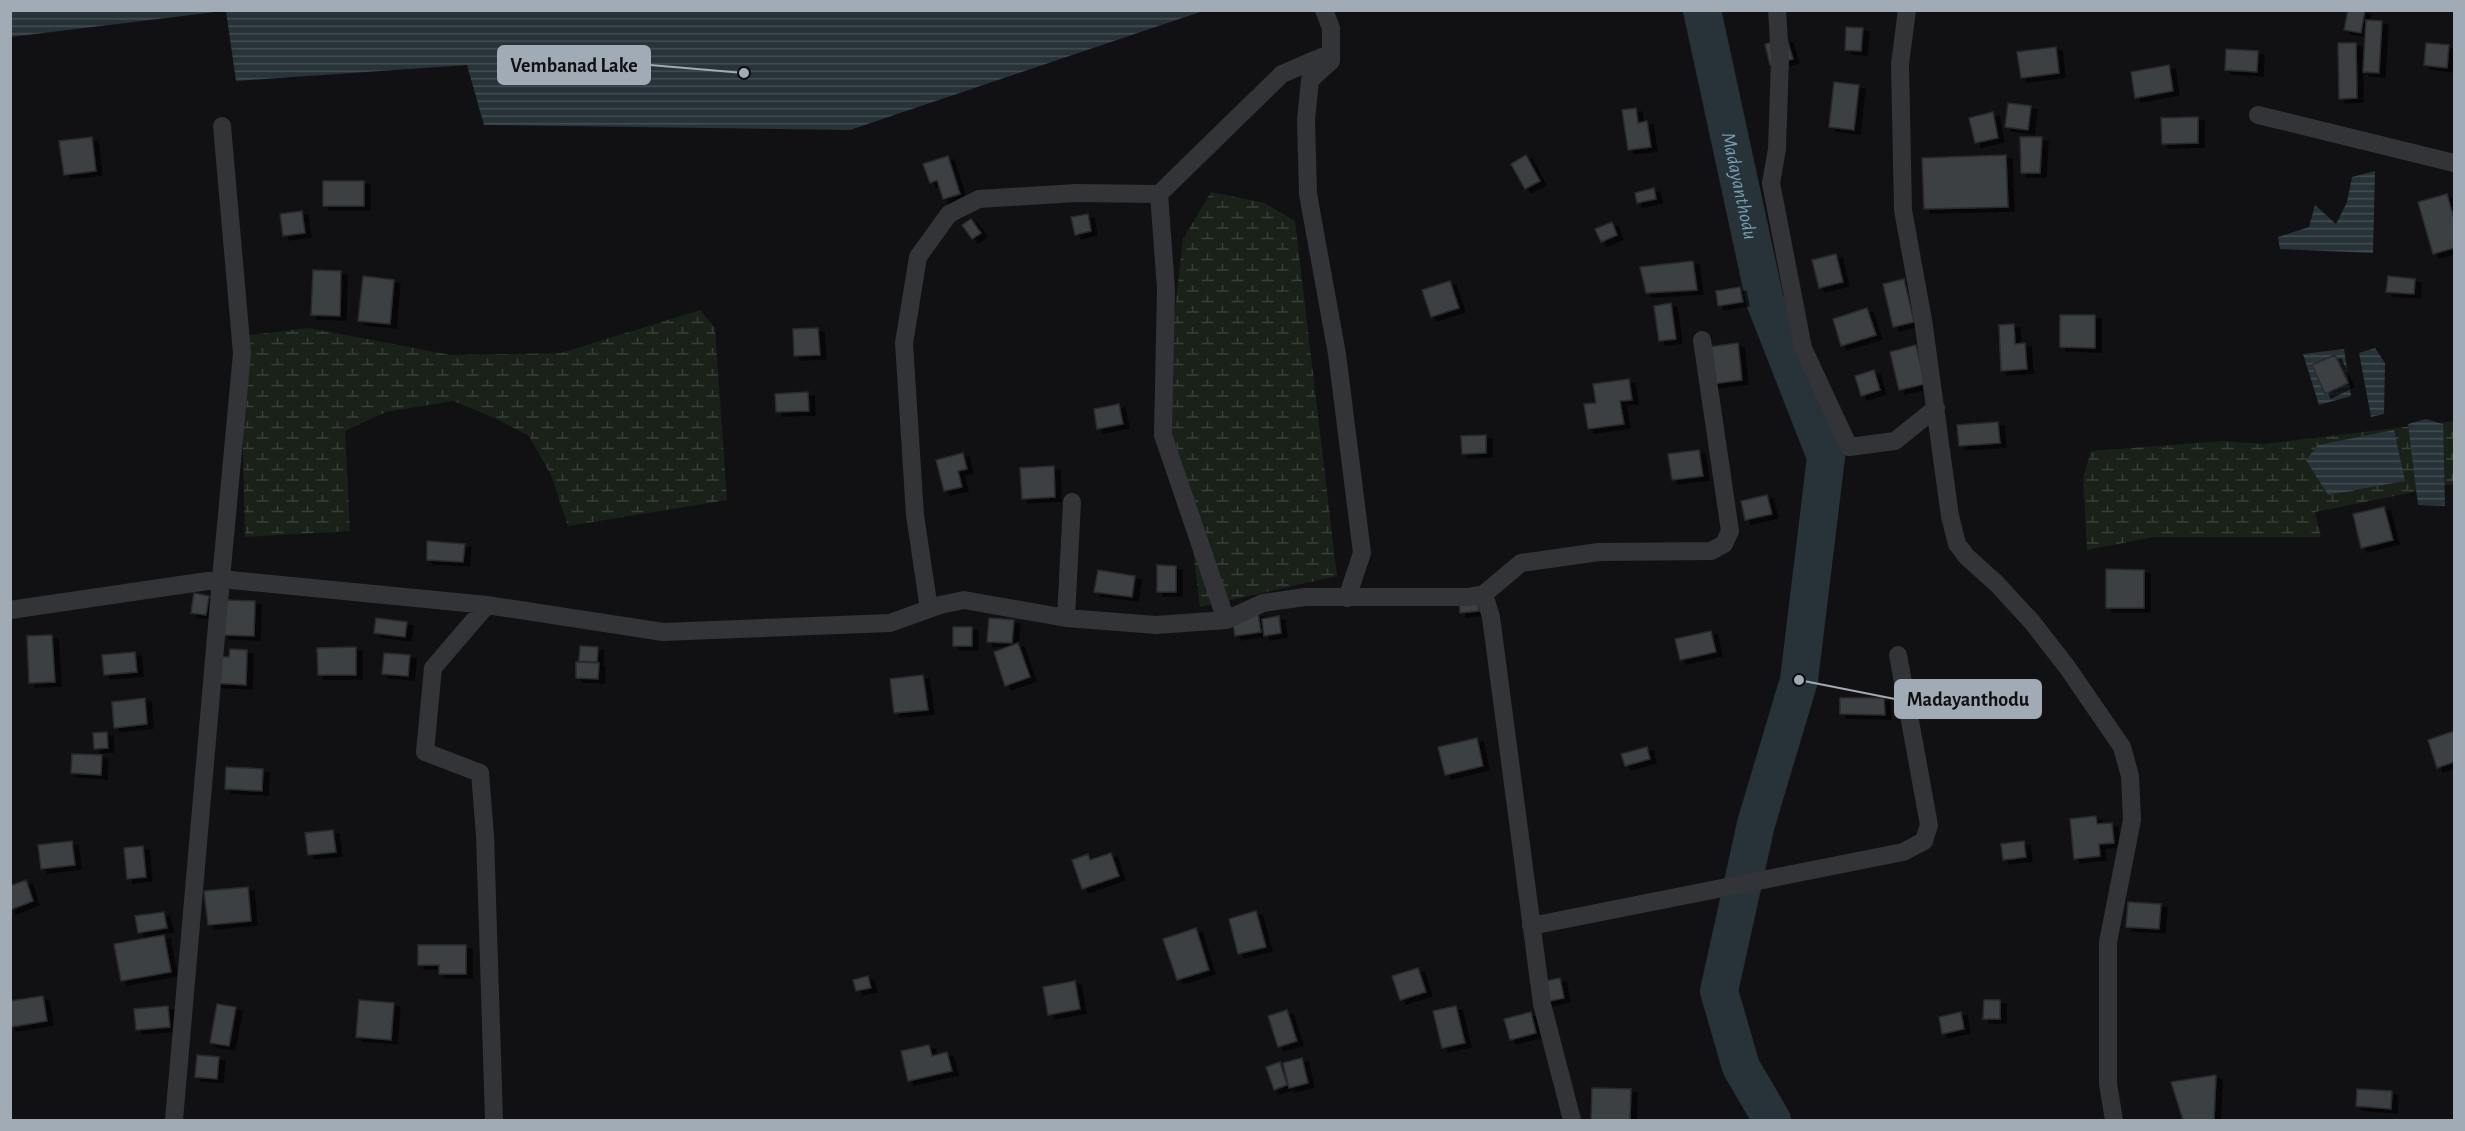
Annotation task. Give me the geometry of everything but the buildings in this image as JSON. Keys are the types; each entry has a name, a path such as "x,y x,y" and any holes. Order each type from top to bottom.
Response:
{"street":[{"path":"1324,10 1331,28 1331,61 1310,80 1306,141 1308,194 1338,354 1362,553 1347,598"},
{"path":"1777,10 1780,59 1777,148 1771,183 1803,348 1849,447 1894,441 1936,408"},
{"path":"1907,10 1900,64 1903,210 1936,408 1950,516 1957,544 2032,622 2067,667 2122,747 2130,776 2132,820 2108,942 2108,1084 2114,1120"},
{"path":"929,609 915,515 904,343 918,256 949,214 979,199 1076,193 1159,194 1282,74 1331,53"},
{"path":"2258,115 2454,163"},
{"path":"174,1120 242,353 222,126"},
{"path":"1159,194 1167,289 1163,435 1226,620"},
{"path":"10,610 221,579 486,605 663,632 890,623 964,600 1066,618 1156,625 1226,620 1263,603 1305,597 1484,594 1521,563 1599,552 1711,551 1724,544 1730,531 1702,340"},
{"path":"1066,618 1072,502"},
{"path":"1484,594 1491,617 1542,1004 1572,1120"},
{"path":"486,605 433,668 425,752 480,773 485,835 494,1120"},
{"path":"1531,926 1904,852 1924,841 1929,825 1898,655"}],"green space":[{"path":"1211,192 1265,203 1295,221 1337,576 1200,607 1187,501 1164,404 1183,239"},
{"path":"700,310 715,328 727,500 568,526 551,475 529,436 497,419 453,401 386,412 345,431 350,531 245,537 240,336 309,328 451,355 561,353"},
{"path":"2454,421 2454,484 2315,512 2321,537 2154,537 2087,550 2083,478 2091,451 2224,441 2264,444"}],"shaded area":[{"path":"11,10 223,10 223,11 11,37"},
{"path":"226,10 1203,11 850,130 484,125 467,65 236,81"},
{"path":"2375,171 2373,253 2280,249 2278,237 2309,227 2315,205 2336,224 2347,202 2352,177"},
{"path":"2375,348 2385,363 2384,414 2371,417 2359,353"},
{"path":"2344,349 2351,396 2319,405 2303,354"},
{"path":"2426,419 2443,424 2445,506 2418,505 2408,424"},
{"path":"2394,430 2405,481 2328,495 2306,460 2318,445"}],"waterway":[{"name":"Madayanthodu","path":"1702,10 1765,301 1826,457 1799,680 1756,824 1719,991 1741,1067 1772,1120"}],"place":[{"name":"Vembanad Lake","path":"744,73"},
{"name":"Madayanthodu","path":"1799,680"}]}
